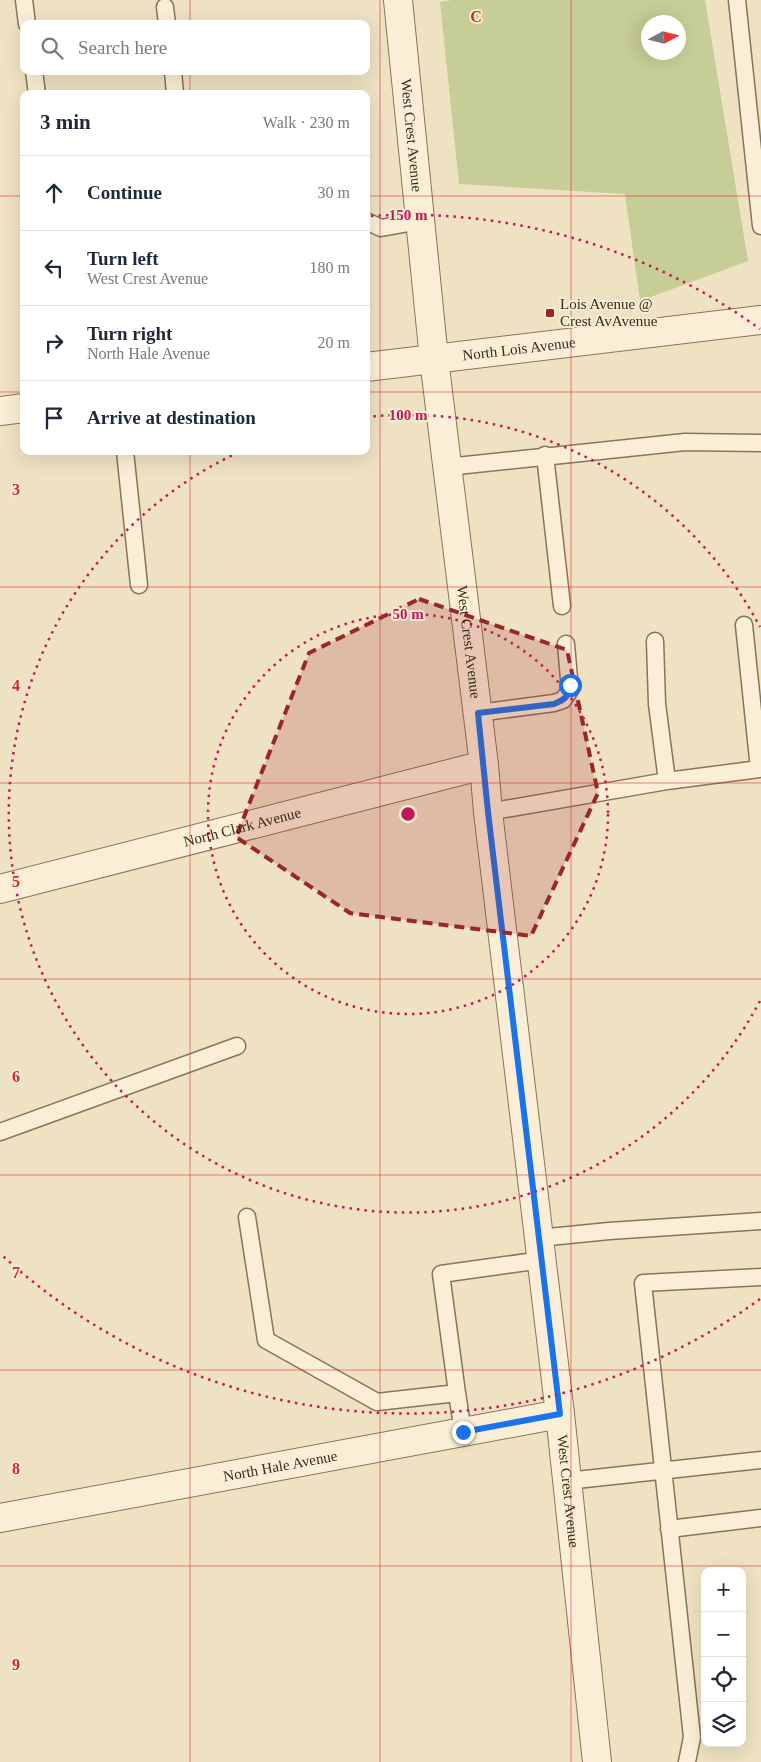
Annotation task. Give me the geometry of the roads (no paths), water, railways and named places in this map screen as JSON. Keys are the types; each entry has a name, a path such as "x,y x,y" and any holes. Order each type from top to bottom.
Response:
{"street":[{"name":"West Crest Avenue","path":"398,0 434,359 478,713 488,812 560,1414 597,1762"},
{"name":"North Lois Avenue","path":"370,367 761,320"},
{"path":"0,411 20,408"},
{"name":"North Clark Avenue","path":"0,889 484,766"},
{"name":"North Hale Avenue","path":"0,1518 560,1414"}],"lane":[{"path":"24,0 27,20"},
{"path":"737,0 753,80 761,225"},
{"path":"165,7 167,20"},
{"path":"35,75 36,90"},
{"path":"173,75 175,90"},
{"path":"370,223 381,228 420,221"},
{"path":"448,467 545,455 685,442 761,443"},
{"path":"124,455 139,585"},
{"path":"545,455 562,606"},
{"path":"488,812 667,781 759,769 744,625"},
{"path":"655,641 657,704 667,781"},
{"path":"478,713 554,704 563,700 570,690 566,644"},
{"path":"0,1132 237,1046"},
{"path":"247,1217 266,1340 377,1402 456,1393"},
{"path":"463,1432 456,1393 441,1274 609,1231 761,1221"},
{"path":"687,1762 692,1737 643,1283 761,1276"},
{"path":"567,1481 761,1460"},
{"path":"669,1530 761,1518"}],"place":[{"name":"Lois Avenue @ Crest AvAvenue","path":"550,313"}]}
